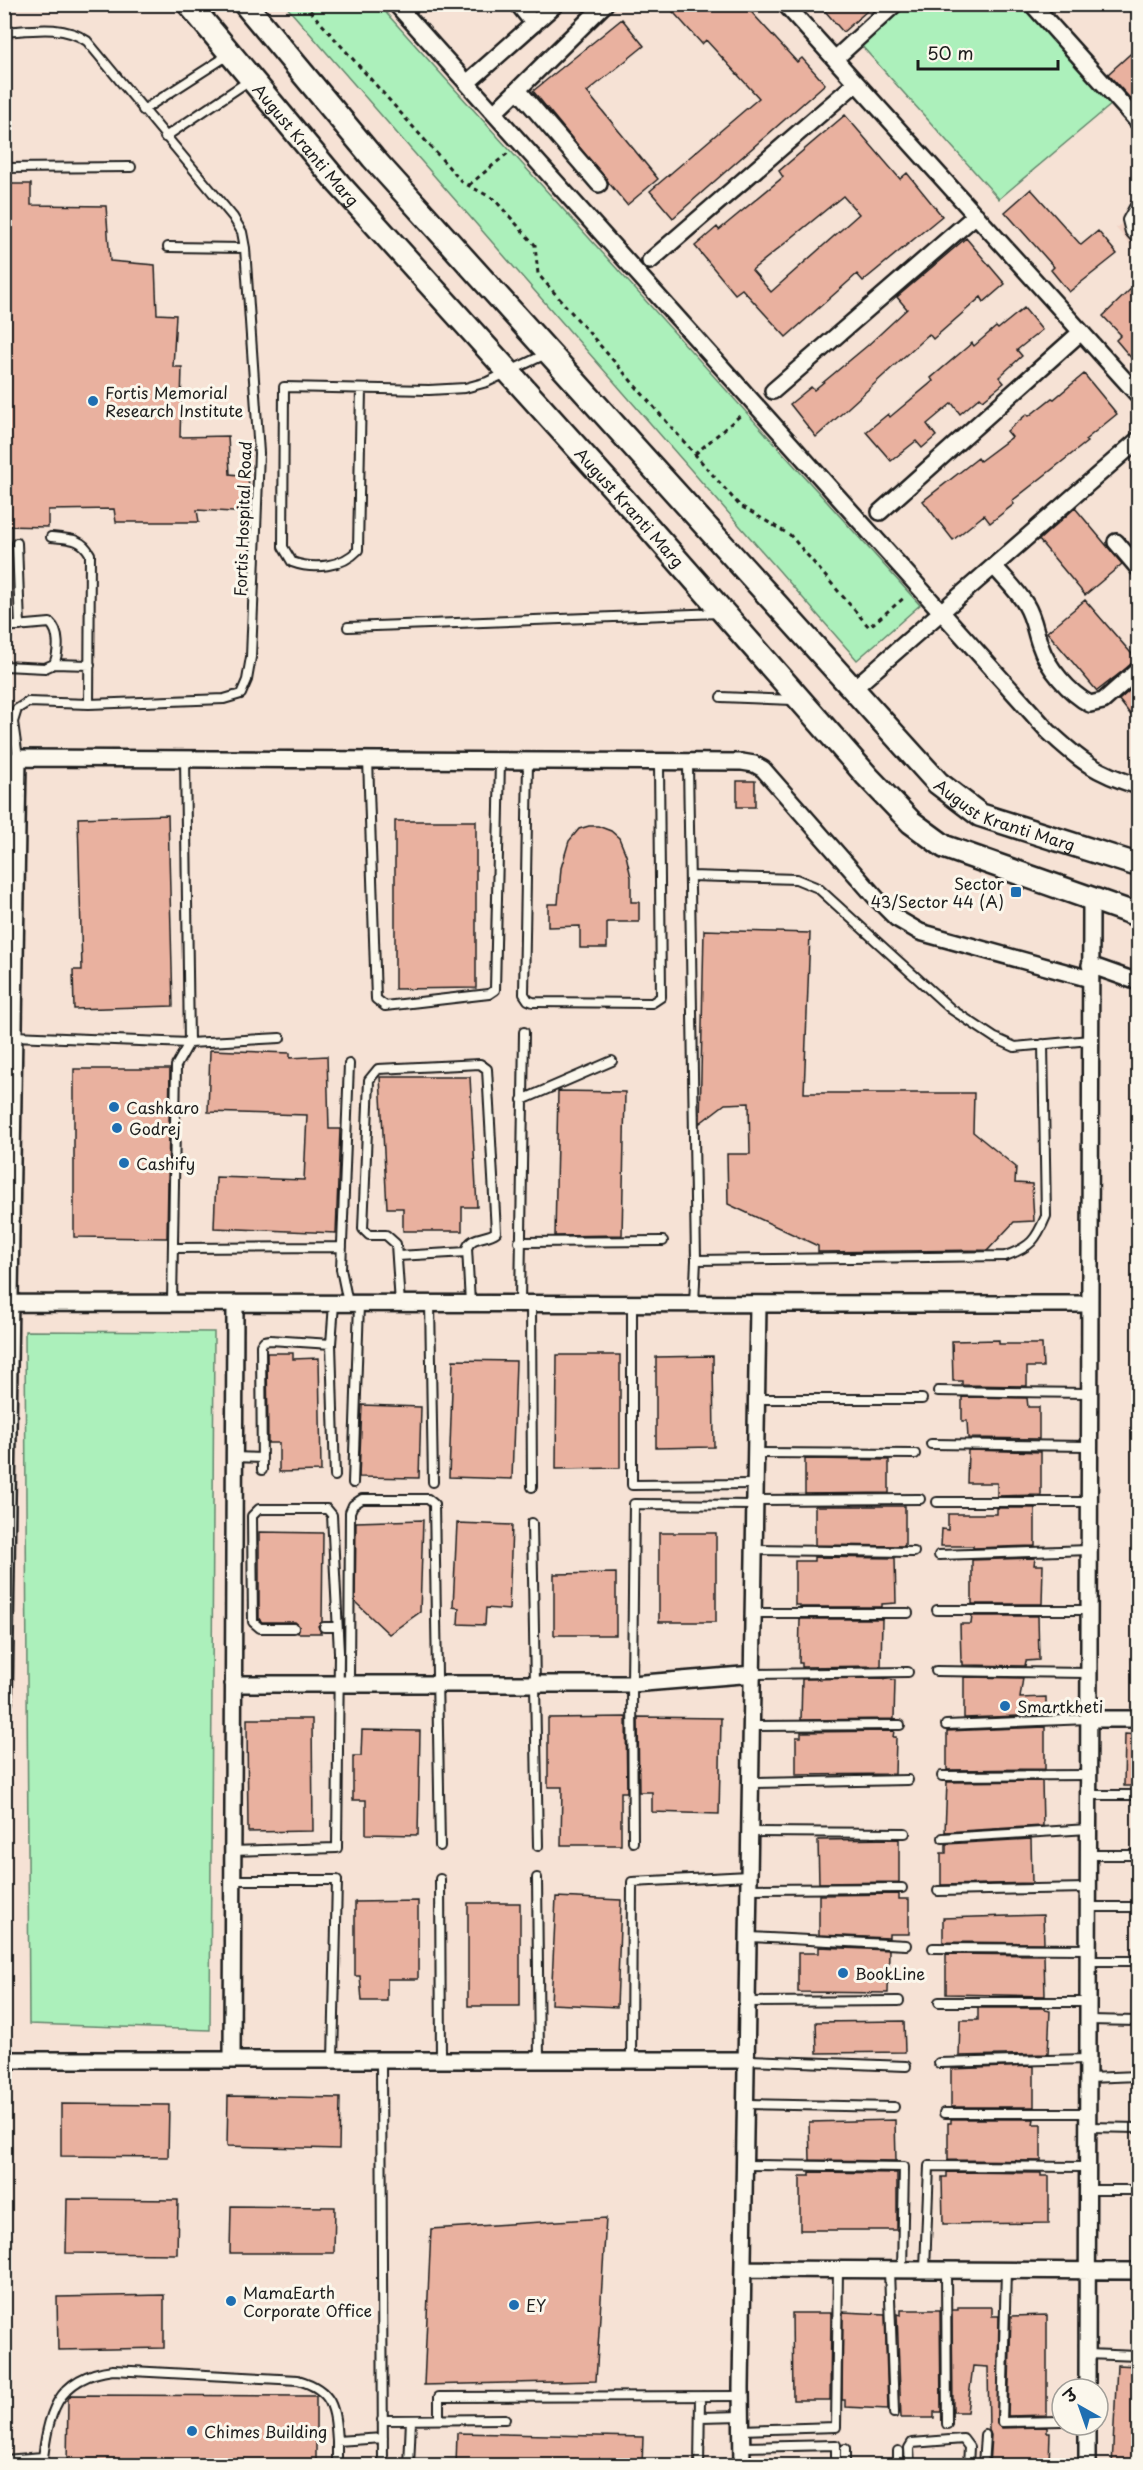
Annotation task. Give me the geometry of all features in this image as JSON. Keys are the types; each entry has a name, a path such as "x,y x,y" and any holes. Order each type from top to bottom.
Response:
{"main road":[{"name":"August Kranti Marg","path":"189,4 339,184 910,822 945,847 1138,915"},
{"name":"August Kranti Marg","path":"245,4 374,158 938,783 980,815 1138,865"}],"street":[{"path":"396,4 1048,731 1077,759 1111,778 1138,786"},
{"path":"518,4 534,24"},
{"path":"467,83 556,4"},
{"path":"494,113 605,4"},
{"path":"785,4 1138,395"},
{"path":"835,59 895,4"},
{"path":"1032,4 1138,122"},
{"path":"650,261 856,83"},
{"path":"518,90 599,184"},
{"path":"773,391 976,215"},
{"path":"880,512 1081,332"},
{"path":"853,689 1138,440"},
{"path":"1116,542 1138,568"},
{"path":"994,566 1026,605 1040,646 1049,664 1078,698 1090,704 1103,701 1138,670"},
{"path":"4,1701 8,1299 18,758 368,759 688,764 742,762 754,764 763,770 877,899 896,918 920,932 1138,982"},
{"path":"1087,2377 1091,899"},
{"path":"8,1299 347,1304 1089,1304"},
{"path":"231,2060 235,1303"},
{"path":"742,2466 741,2396 745,2270 758,1304"},
{"path":"233,1684 632,1684 754,1674"},
{"path":"1088,1719 1138,1719"},
{"path":"4,2060 748,2060"},
{"path":"745,2270 1138,2271"},
{"path":"1087,2437 1087,2466"}],"lane":[{"name":"Fortis Hospital Road","path":"4,32 58,29 75,33 87,41 233,217 242,232 245,248 259,453 251,657 247,680 241,694 224,699 89,704"},
{"path":"143,110 230,54"},
{"path":"165,137 251,79"},
{"path":"4,168 131,167"},
{"path":"1138,200 1127,220 1130,232 1138,241"},
{"path":"168,247 245,248"},
{"path":"361,389 358,550 342,564 302,566 292,562 283,547 284,387 429,390 465,388 487,382 550,352"},
{"path":"18,758 13,722 17,709 28,702 89,704 90,554 85,545 77,540 51,537"},
{"path":"17,543 20,626"},
{"path":"348,627 724,613"},
{"path":"4,627 50,623 55,627 58,644 54,663"},
{"path":"4,666 45,668 54,663 90,665"},
{"path":"721,696 800,700"},
{"path":"172,1302 176,1066 189,1043 185,758"},
{"path":"368,759 376,999 386,1006 489,994 495,990 500,761"},
{"path":"528,762 524,994 533,1002 652,1003 661,997 659,763"},
{"path":"688,764 696,1260 694,1304"},
{"path":"690,876 796,879 818,888 951,1009 995,1038 1015,1047 1090,1040"},
{"path":"524,1032 519,1242 525,1304 532,1487"},
{"path":"14,1036 189,1043 280,1038"},
{"path":"696,1260 1005,1256 1025,1249 1038,1235 1046,1215 1043,1044"},
{"path":"522,1100 612,1061"},
{"path":"349,1064 341,1269 347,1304 353,1483"},
{"path":"400,1304 398,1256 393,1239 386,1235 369,1235 363,1228 369,1080 378,1069 480,1064 487,1070 496,1232 476,1238 469,1243 467,1252 470,1303"},
{"path":"519,1242 663,1241"},
{"path":"173,1248 342,1247"},
{"path":"398,1256 467,1252"},
{"path":"334,1476 331,1344 347,1304"},
{"path":"430,1304 433,1482"},
{"path":"632,1304 632,1485 756,1496 920,1499"},
{"path":"262,1470 261,1345 264,1341 270,1340 331,1344"},
{"path":"938,1391 1089,1394"},
{"path":"757,1399 922,1399"},
{"path":"931,1444 1089,1446"},
{"path":"756,1453 915,1454"},
{"path":"234,1457 262,1458"},
{"path":"633,1842 634,1504 756,1496"},
{"path":"232,1851 337,1848 350,1512 353,1505 362,1498 428,1499 434,1504 435,1684 440,1846"},
{"path":"937,1502 1089,1502"},
{"path":"294,1628 260,1628 253,1622 252,1516 259,1509 330,1510 337,1627 344,1684"},
{"path":"532,1523 538,1846"},
{"path":"755,1550 914,1552"},
{"path":"939,1555 1089,1551"},
{"path":"937,1610 1089,1610"},
{"path":"755,1613 908,1613"},
{"path":"324,1627 337,1627"},
{"path":"936,1671 1089,1672"},
{"path":"754,1674 908,1672"},
{"path":"946,1725 1088,1719"},
{"path":"753,1726 900,1725"},
{"path":"942,1776 1088,1775"},
{"path":"752,1782 908,1780"},
{"path":"1088,1795 1138,1795"},
{"path":"943,1838 1088,1829"},
{"path":"751,1833 905,1833"},
{"path":"1088,1855 1138,1855"},
{"path":"537,1878 539,2060"},
{"path":"441,1879 441,2060"},
{"path":"232,1880 338,1880 333,2060"},
{"path":"631,2060 633,1882 751,1882 902,1888"},
{"path":"938,1891 1088,1888"},
{"path":"1088,1907 1138,1907"},
{"path":"750,1937 906,1945"},
{"path":"933,1948 1088,1955 1138,1961"},
{"path":"749,2002 899,2001"},
{"path":"939,2002 1088,2002"},
{"path":"1088,2020 1138,2021"},
{"path":"381,2060 383,2466"},
{"path":"748,2060 906,2066"},
{"path":"939,2063 1088,2060"},
{"path":"1088,2078 1138,2076"},
{"path":"747,2104 894,2107"},
{"path":"944,2113 1088,2120 1138,2128"},
{"path":"746,2165 904,2167 896,2270 894,2413"},
{"path":"925,2269 929,2166 1087,2167"},
{"path":"1087,2190 1138,2190"},
{"path":"700,2417 742,2423 836,2427 838,2269"},
{"path":"946,2270 947,2424"},
{"path":"1006,2270 1002,2422 1050,2421"},
{"path":"1087,2354 1138,2355"},
{"path":"4,2460 42,2461 54,2407 65,2390 94,2372 113,2370 298,2380 312,2384 327,2397 335,2411 337,2466"},
{"path":"439,2419 439,2397 741,2396"},
{"path":"699,2466 700,2397"},
{"path":"382,2420 505,2419"},
{"path":"409,2466 411,2420"},
{"path":"983,2466 985,2435"},
{"path":"337,2441 382,2438"},
{"path":"910,2466 909,2448 912,2443 963,2439 969,2447 968,2466"},
{"path":"742,2447 836,2445 836,2466"},
{"path":"845,2450 845,2466"},
{"path":"898,2451 898,2466"}],"path":[{"path":"304,4 462,182 494,199 535,245 538,274 739,505 789,535 869,627 919,585"},
{"path":"469,186 520,142"},
{"path":"694,454 755,403"}],"shaded area":[{"path":"1138,210 1138,254 1116,228"}],"green space":[{"path":"285,5 379,5 920,605 857,660"},
{"path":"906,5 1030,5 1112,104 999,199 860,44"},
{"path":"25,1331 214,1332 210,2030 29,2024"}],"building":[{"path":"666,4 744,4 797,62 802,58 825,84 673,218 650,191 759,98 706,40 702,44"},
{"path":"819,4 875,4 843,32"},
{"path":"622,19 644,46 587,92 658,179 627,205 533,91"},
{"path":"1138,47 1138,107 1108,74"},
{"path":"845,115 900,179 907,173 942,216 863,281 857,274 786,337 742,289 735,294 695,246 717,227 719,230 783,177 779,171","holes":["843,196 859,214 771,292 752,270"]},
{"name":"Fortis Memorial Research Institute","path":"4,184 31,184 31,205 106,206 110,261 155,265 157,314 176,315 173,367 182,367 180,437 228,436 230,474 248,476 251,513 197,510 199,522 116,522 114,509 48,510 48,527 4,526"},
{"path":"1031,189 1081,245 1098,231 1117,254 1069,292 1051,270 1054,267 1005,212"},
{"path":"966,238 1005,284 984,302 981,297 933,339 929,334 816,437 790,404 811,387 814,390 907,309 897,297"},
{"path":"1138,282 1138,366 1116,340 1121,335 1103,316"},
{"path":"1024,308 1042,330 1017,350 1022,356 999,377 1004,383 983,400 980,397 960,414 952,403 927,424 936,436 922,448 916,441 891,461 866,432 888,414 890,417 933,381 931,378 972,343 974,346 996,327 998,329"},
{"path":"1084,374 1117,414 1085,440 1087,442 1012,501 1014,504 990,523 984,515 953,540 923,501 978,458 980,461 1012,437 1007,431 1027,414 1029,416 1052,398 1054,399"},
{"path":"1075,508 1122,564 1085,595 1039,540"},
{"path":"1085,600 1137,660 1097,691 1047,632"},
{"path":"1138,683 1138,724 1119,700"},
{"path":"737,781 755,781 755,807 737,807"},
{"path":"168,815 173,1006 74,1009 73,970 82,970 78,818"},
{"path":"395,821 476,821 476,988 395,989"},
{"path":"598,826 611,831 619,838 631,877 631,902 639,902 639,922 607,922 607,948 580,948 580,926 548,927 548,904 558,904 561,868 569,841 579,829"},
{"path":"704,930 810,933 804,1093 974,1093 973,1132 1016,1167 1015,1183 1032,1184 1034,1221 1014,1222 988,1250 818,1252 818,1246 728,1204 727,1154 750,1154 749,1103 725,1104 700,1123"},
{"path":"210,1050 290,1053 290,1058 327,1056 329,1129 340,1129 336,1233 214,1228 216,1177 304,1180 307,1115 208,1112"},
{"path":"74,1069 170,1069 167,1238 74,1237"},
{"path":"380,1077 470,1077 477,1207 462,1207 462,1231 403,1231 403,1208 387,1208"},
{"path":"558,1091 625,1092 622,1235 555,1236"},
{"path":"999,1340 999,1344 1042,1344 1043,1367 1027,1367 1027,1386 962,1385 962,1381 953,1381 952,1341"},
{"path":"267,1353 293,1353 293,1359 319,1358 321,1471 279,1472 279,1443 268,1443"},
{"path":"557,1355 620,1355 620,1468 556,1469"},
{"path":"713,1356 714,1447 656,1448 656,1357"},
{"path":"453,1360 516,1361 512,1479 449,1477"},
{"path":"962,1397 1027,1398 1028,1407 1039,1407 1039,1439 968,1438 967,1421 962,1421"},
{"path":"362,1405 421,1407 419,1478 359,1477"},
{"path":"968,1450 1041,1452 1041,1495 997,1496 997,1483 967,1483"},
{"path":"805,1459 889,1460 889,1493 805,1494"},
{"path":"815,1506 905,1506 905,1546 815,1545"},
{"path":"997,1508 1035,1508 1035,1546 973,1548 973,1546 941,1546 942,1529 948,1530 948,1514 997,1514"},
{"path":"423,1520 420,1612 389,1634 355,1602 356,1522"},
{"path":"457,1523 512,1525 509,1610 486,1608 485,1625 458,1624 459,1608 453,1607"},
{"path":"259,1532 323,1533 322,1622 318,1626 321,1633 298,1633 299,1626 295,1622 262,1622 259,1619"},
{"path":"659,1533 716,1533 716,1622 659,1622"},
{"path":"814,1557 895,1558 896,1603 882,1604 882,1607 800,1607 800,1605 795,1605 795,1561 814,1561"},
{"path":"1035,1558 1034,1565 1043,1565 1042,1604 972,1604 972,1560"},
{"path":"616,1573 616,1635 554,1635 554,1574"},
{"path":"972,1616 1038,1616 1039,1660 1026,1661 1025,1666 963,1665 960,1624 971,1624"},
{"path":"800,1619 882,1619 881,1666 802,1667 802,1663 799,1663"},
{"name":"Smartkheti","path":"964,1677 1023,1678 1020,1698 1046,1697 1046,1715 964,1718"},
{"path":"880,1678 895,1680 894,1719 801,1720 802,1679"},
{"path":"626,1717 627,1792 621,1792 621,1845 561,1845 562,1787 548,1787 548,1718"},
{"path":"638,1717 721,1718 719,1814 652,1812 652,1792 639,1792"},
{"path":"247,1719 312,1719 313,1831 248,1832"},
{"path":"1045,1727 1045,1769 947,1770 947,1731"},
{"path":"362,1730 420,1731 418,1835 366,1834 366,1800 353,1800 353,1756 361,1756"},
{"path":"894,1731 893,1737 896,1737 895,1774 796,1775 796,1737 801,1737 801,1732"},
{"path":"1125,1734 1138,1735 1138,1786 1124,1786"},
{"path":"1042,1781 1043,1826 945,1832 947,1782"},
{"path":"899,1839 899,1882 819,1883 818,1840"},
{"path":"1031,1839 1032,1883 941,1885 941,1853 946,1853 946,1844"},
{"path":"899,1894 899,1899 909,1899 909,1934 889,1934 889,1938 819,1935 819,1895"},
{"path":"556,1897 621,1900 617,2007 551,2004"},
{"path":"418,1901 418,1979 387,1979 387,2001 362,2001 360,1976 355,1976 355,1902"},
{"path":"468,1903 520,1903 520,2006 468,2006"},
{"path":"1043,1915 1044,1943 943,1942 943,1918"},
{"name":"BookLine","path":"819,1947 889,1950 888,1993 798,1992 798,1953 819,1953"},
{"path":"946,1954 1044,1955 1045,1996 946,1994"},
{"path":"978,2008 1045,2008 1050,2011 1048,2054 959,2056 960,2020 978,2020"},
{"path":"904,2021 905,2052 817,2053 816,2022"},
{"path":"1034,2066 1034,2107 951,2107 951,2069"},
{"path":"228,2096 340,2098 339,2149 227,2146"},
{"path":"61,2104 169,2105 168,2157 61,2156"},
{"path":"951,2119 1034,2119 1033,2124 1041,2124 1041,2161 948,2160 948,2123 951,2123"},
{"path":"895,2120 896,2161 810,2160 809,2122"},
{"path":"810,2172 897,2173 897,2230 800,2230 800,2176 810,2176"},
{"path":"947,2172 1041,2173 1041,2176 1049,2176 1049,2223 943,2224 942,2177 947,2177"},
{"path":"67,2199 178,2200 177,2254 66,2253"},
{"path":"231,2206 335,2207 334,2253 230,2253"},
{"name":"EY","path":"606,2218 596,2381 424,2385 431,2229"},
{"path":"164,2295 164,2348 58,2350 57,2297"},
{"path":"958,2307 992,2307 992,2316 999,2316 997,2424 1002,2428 1047,2427 1047,2432 1050,2432 1049,2466 989,2466 991,2435 988,2367 973,2366 967,2412 953,2412 952,2310 958,2310"},
{"path":"901,2310 940,2310 941,2412 934,2412 934,2418 901,2418 897,2314 901,2315"},
{"path":"843,2312 885,2314 888,2409 845,2407 845,2400 842,2400"},
{"path":"792,2313 831,2313 830,2400 793,2400"},
{"path":"1047,2315 1047,2415 1008,2416 1011,2316"},
{"path":"1117,2365 1138,2366 1138,2466 1112,2466"},
{"name":"Chimes Building","path":"71,2395 316,2396 316,2466 67,2466 68,2399"},
{"path":"457,2433 643,2437 642,2466 456,2466"}],"place":[{"name":"Fortis Memorial Research Institute","path":"93,401"},
{"name":"Sector 43/Sector 44 (A)","path":"1016,892"},
{"name":"Cashkaro","path":"114,1107"},
{"name":"Godrej","path":"117,1128"},
{"name":"Cashify","path":"124,1163"},
{"name":"Smartkheti","path":"1005,1706"},
{"name":"BookLine","path":"843,1973"},
{"name":"MamaEarth Corporate Office","path":"231,2301"},
{"name":"EY","path":"514,2305"},
{"name":"Chimes Building","path":"192,2431"}]}
